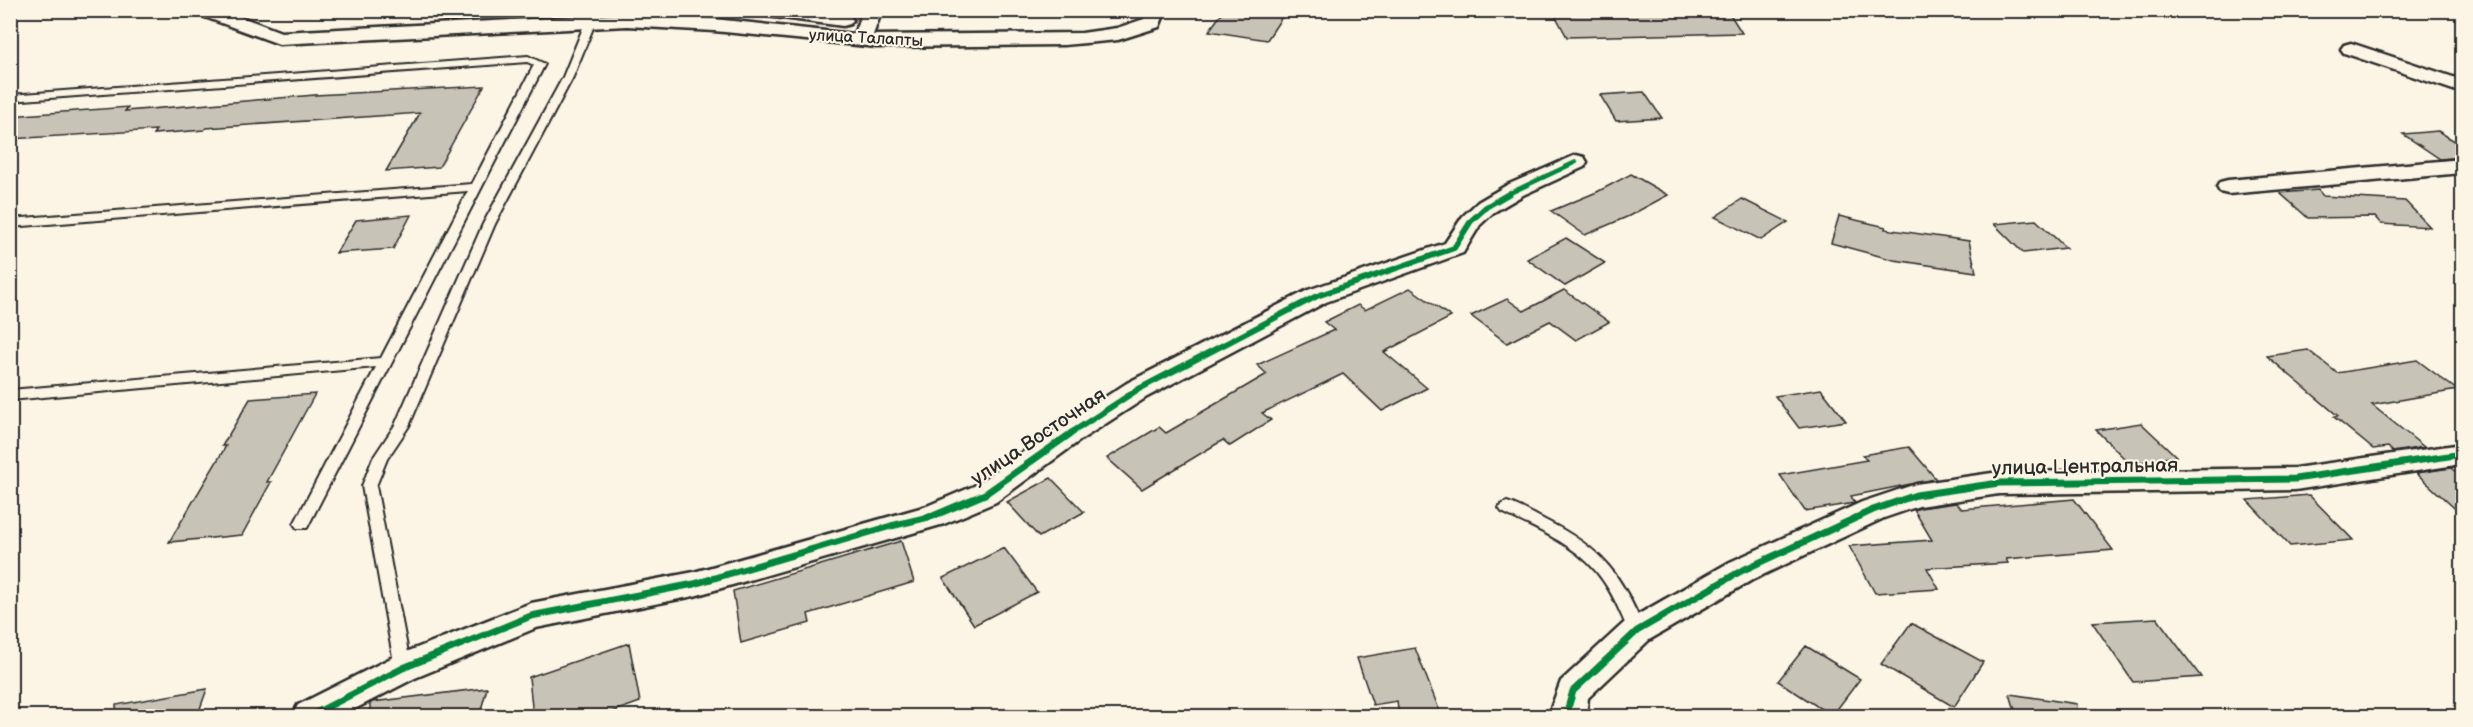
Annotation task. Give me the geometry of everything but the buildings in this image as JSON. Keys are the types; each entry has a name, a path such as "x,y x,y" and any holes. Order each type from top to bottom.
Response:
{"street":[{"path":"767,10 868,25"},
{"name":"улица Талапты","path":"209,12 279,38 590,22 681,21 868,25 1086,38 1129,33 1152,23 1157,10"},
{"path":"2351,49 2463,87"},
{"name":"улица Восточная","path":"310,717 402,668 531,616 694,584 879,529 933,516 985,494 1072,432 1137,390 1317,296 1454,248 1471,221 1486,207 1515,190 1576,162"},
{"path":"2228,187 2463,166"},
{"name":"улица Центральная","path":"1569,717 1568,708 1572,691 1637,631 1741,571 1874,510 1916,495 1999,483 2295,479 2463,454"}],"lane":[{"path":"402,668 369,486 380,459 402,426 489,224 568,77 590,22"},
{"path":"10,98 528,59 540,64 302,524"},
{"path":"10,223 477,187"},
{"path":"10,395 386,362"},
{"path":"1507,508 1579,546 1597,561 1624,601 1637,631"}],"cycle path":[{"path":"310,716 403,668 531,616 694,584 891,526 933,516 985,494 1072,432 1137,390 1317,296 1454,248 1471,221 1486,207 1515,190 1576,162"},
{"path":"1569,716 1568,708 1573,691 1637,631 1741,571 1873,510 1916,495 1999,483 2295,479 2462,454"}]}
